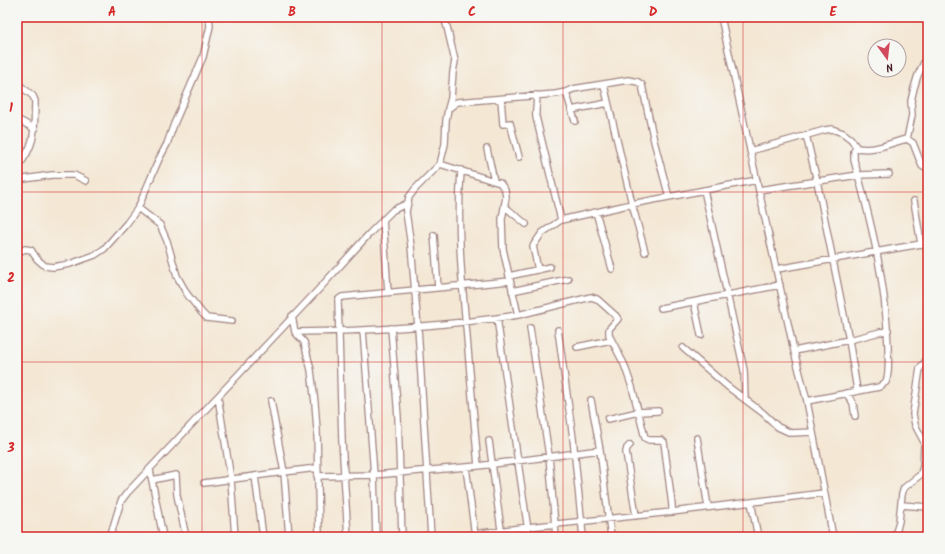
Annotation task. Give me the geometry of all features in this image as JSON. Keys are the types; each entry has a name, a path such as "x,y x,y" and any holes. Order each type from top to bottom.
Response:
{"street":[{"path":"17,253 25,249 31,250 37,259 45,266 53,268 70,264 104,249 127,223 138,208 159,159 168,144 174,124 203,57 210,26 210,17"},
{"path":"431,537 418,326 406,204 416,188 440,164 445,144 448,109 451,98 452,72 455,61 448,27 444,17"},
{"path":"721,17 794,351 807,401 833,537"},
{"path":"907,139 912,115 911,101 914,88 918,75 928,54"},
{"path":"448,109 457,102 566,92 579,88 628,80 638,82 642,85 654,141 669,197"},
{"path":"17,83 33,96 35,101 35,129 30,148 17,168"},
{"path":"604,85 644,252"},
{"path":"566,92 575,121"},
{"path":"536,95 538,101 535,108 536,117 561,220"},
{"path":"451,98 457,102"},
{"path":"501,99 503,124 510,123 519,157"},
{"path":"571,110 608,103"},
{"path":"17,119 35,129"},
{"path":"750,151 825,130 843,133 851,139 857,148 869,150 907,139"},
{"path":"806,135 817,181 849,340 857,390"},
{"path":"907,139 913,143 922,166 925,168 928,167"},
{"path":"807,401 857,390 879,387 886,382 889,375 888,330 885,294 854,160 854,152 857,148"},
{"path":"487,149 494,181"},
{"path":"440,164 500,183 505,190 502,219 503,250 518,315"},
{"path":"461,170 459,228 462,286 478,466"},
{"path":"759,190 858,175 889,174"},
{"path":"17,180 52,175 74,175 86,181"},
{"path":"538,270 533,246 542,233 561,220 632,204 757,180"},
{"path":"704,190 744,370 745,400"},
{"path":"914,201 921,244"},
{"path":"110,537 121,501 392,210 406,204"},
{"path":"504,206 526,224"},
{"path":"138,208 160,225 167,241 177,276 187,294 202,313 207,318 232,321"},
{"path":"596,212 612,269"},
{"path":"383,220 388,292"},
{"path":"434,235 438,288"},
{"path":"777,270 921,244 928,245"},
{"path":"348,537 342,441 338,300 342,297 414,289 462,286 510,278 550,267"},
{"path":"512,291 568,279"},
{"path":"661,308 780,285"},
{"path":"295,332 363,330 465,322 518,315 591,297 597,299 618,318 609,329 608,335 624,364 645,438 649,440 661,440 664,442 672,512"},
{"path":"694,302 701,335"},
{"path":"292,316 295,332 304,342 311,370 317,430 319,537"},
{"path":"497,318 529,537"},
{"path":"391,328 398,417 402,537"},
{"path":"530,328 549,456 556,537"},
{"path":"363,330 374,475 376,537"},
{"path":"558,330 568,397 583,537"},
{"path":"794,351 849,340 888,330"},
{"path":"577,347 610,340"},
{"path":"683,348 778,427 791,433 812,432"},
{"path":"895,537 899,521 900,500 904,488 920,475 924,466 926,442 915,425 913,414 920,368 928,358"},
{"path":"846,393 852,403 855,416"},
{"path":"218,397 231,480 235,537"},
{"path":"591,400 600,450 610,537"},
{"path":"271,401 284,472 289,537"},
{"path":"608,419 638,412 658,411"},
{"path":"697,438 708,507"},
{"path":"489,441 501,534"},
{"path":"630,445 626,452 636,516"},
{"path":"317,476 374,475 492,465 600,450"},
{"path":"466,467 475,536"},
{"path":"204,483 317,468"},
{"path":"150,470 163,537"},
{"path":"152,480 176,475 177,495 186,537"},
{"path":"255,476 263,537"},
{"path":"450,537 501,534 528,527 608,520 824,493"},
{"path":"751,502 758,537"},
{"path":"900,505 928,507"}]}
